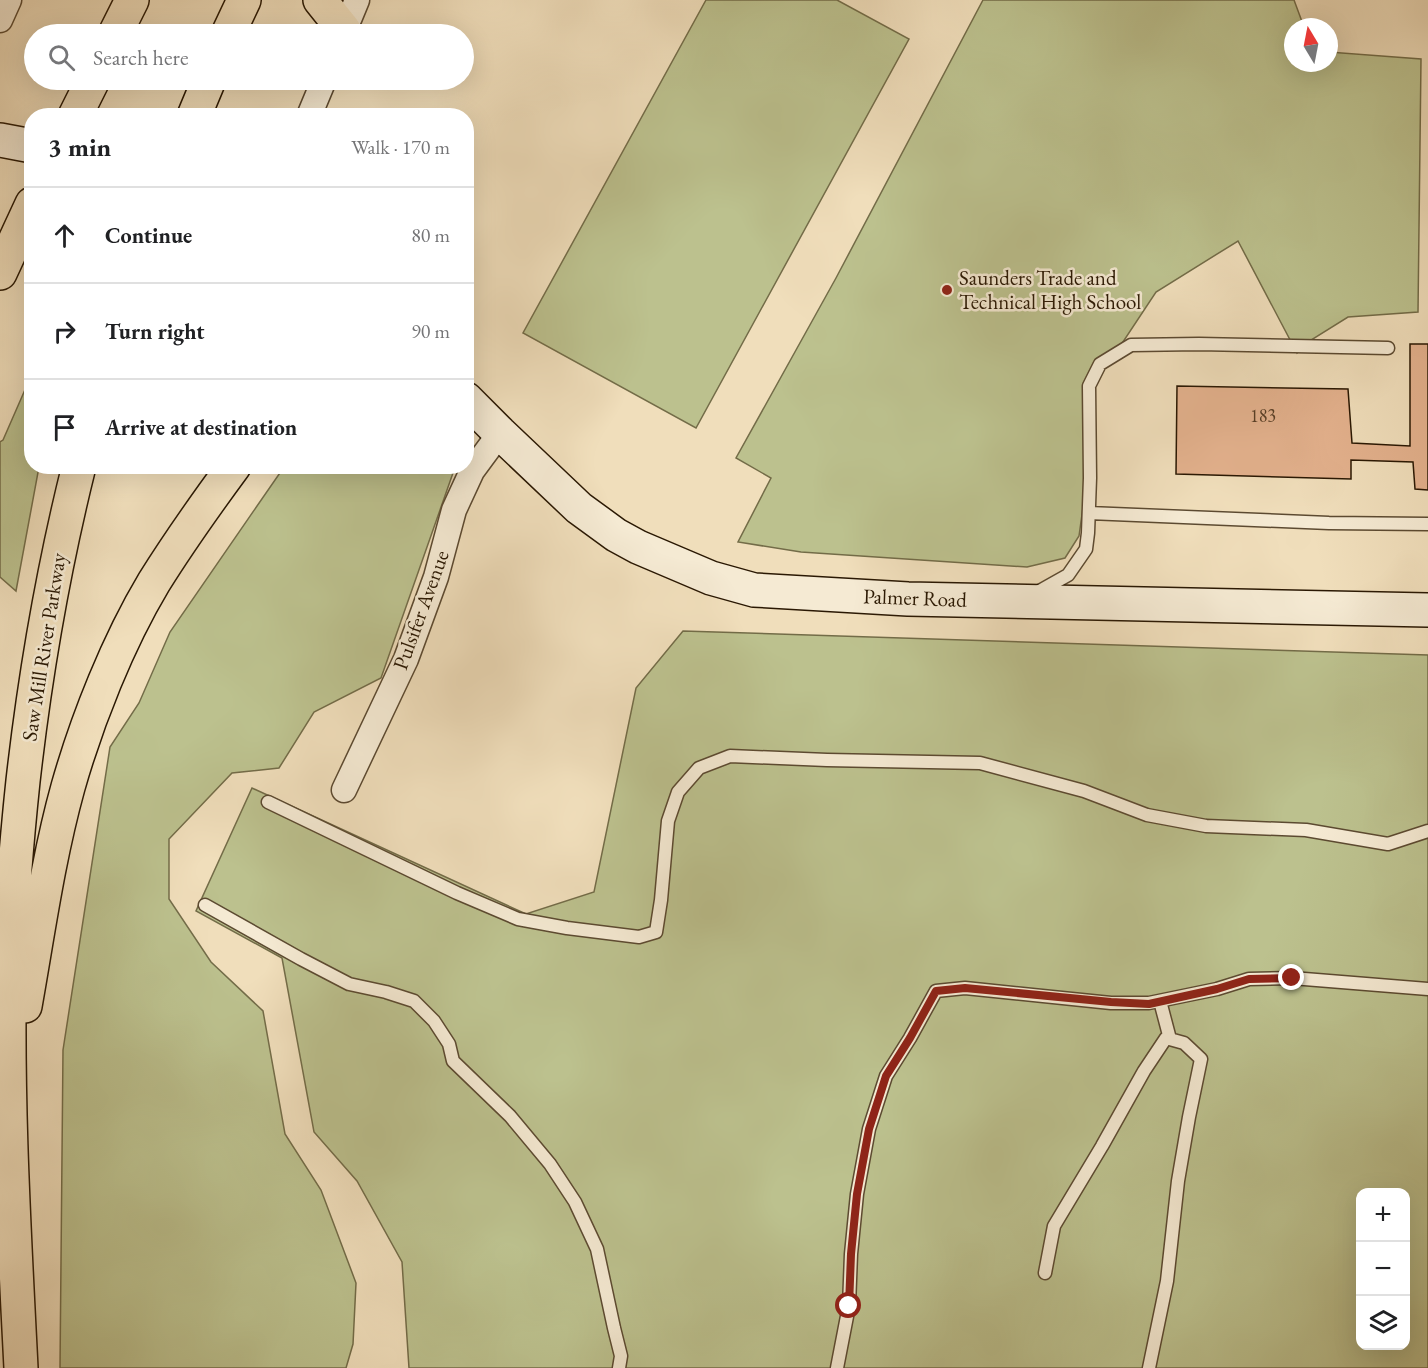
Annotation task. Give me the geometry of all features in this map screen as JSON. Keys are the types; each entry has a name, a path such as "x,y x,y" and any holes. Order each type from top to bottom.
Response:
{"highway":[{"path":"120,24 132,0"},
{"path":"233,24 244,0"},
{"path":"320,0 338,24"},
{"path":"197,108 205,90"},
{"path":"0,273 24,219"},
{"name":"Saw Mill River Parkway","path":"21,1368 8,1046 15,863 32,711 45,624 77,474"},
{"path":"9,1096 57,831 82,743 115,660 153,585 179,542 228,474"}],"street":[{"path":"0,20 9,0"},
{"path":"347,24 357,0"},
{"path":"312,108 320,90"},
{"path":"0,140 24,144"},
{"name":"Palmer Road","path":"474,407 579,508 616,535 638,547 711,578 754,590 841,596 1019,602 1428,610"},
{"name":"Pulsifer Avenue","path":"474,468 500,434"},
{"name":"Pulsifer Avenue","path":"345,790 406,659 436,577 453,510 471,474"}],"lane":[{"path":"1019,602 1068,575 1086,549 1089,513 1089,386 1100,364 1131,345 1388,348"},
{"path":"1089,513 1428,524"},
{"path":"268,802 518,920 639,937 656,932 668,821 678,792 699,768 730,756 980,763 1084,791 1147,814 1206,826 1306,830 1388,844 1428,831"},
{"path":"205,905 349,984 414,1001 434,1021 449,1044 453,1061 510,1116 550,1164 575,1202 597,1249 621,1356 619,1368"},
{"path":"837,1368 849,1306 857,1194 869,1129 886,1076 936,991 965,988 1149,1004 1217,989 1249,979 1292,978 1428,989"},
{"path":"1160,1001 1170,1039"},
{"path":"1045,1273 1054,1226 1144,1071 1166,1038 1185,1043 1201,1059 1178,1181 1167,1281 1149,1368"}],"green space":[{"path":"706,0 837,0 909,39 696,428 523,333"},
{"path":"983,0 1294,0 1301,18 1284,18 1284,72 1338,72 1338,53 1421,59 1418,312 1348,317 1311,340 1297,353 1238,241 1156,292 1107,366 1088,387 1084,500 1079,536 1065,558 1027,567 801,552 738,542 771,478 736,458 836,278"},
{"path":"24,392 24,474 38,474 16,591 0,577 0,442 3,440"},
{"path":"279,474 453,474 381,678 314,712 279,768 232,773 169,839 169,899 211,962 263,1011 285,1134 321,1190 356,1283 353,1344 346,1368 60,1368 63,1050 110,747 139,703 170,632"},
{"path":"683,631 1428,655 1428,1368 409,1368 402,1262 357,1181 314,1132 282,958 196,911 252,788 526,914 594,892 636,688"}],"building":[{"path":"1410,344 1428,344 1428,490 1415,489 1413,462 1351,460 1351,479 1176,474 1177,386 1348,389 1352,443 1410,446"}],"place":[{"name":"Saunders Trade and Technical High School","path":"947,290"}],"route":[{"path":"849,1306 857,1194 869,1129 886,1076 936,991 965,988 1149,1004 1217,989 1249,979 1292,978"}]}
